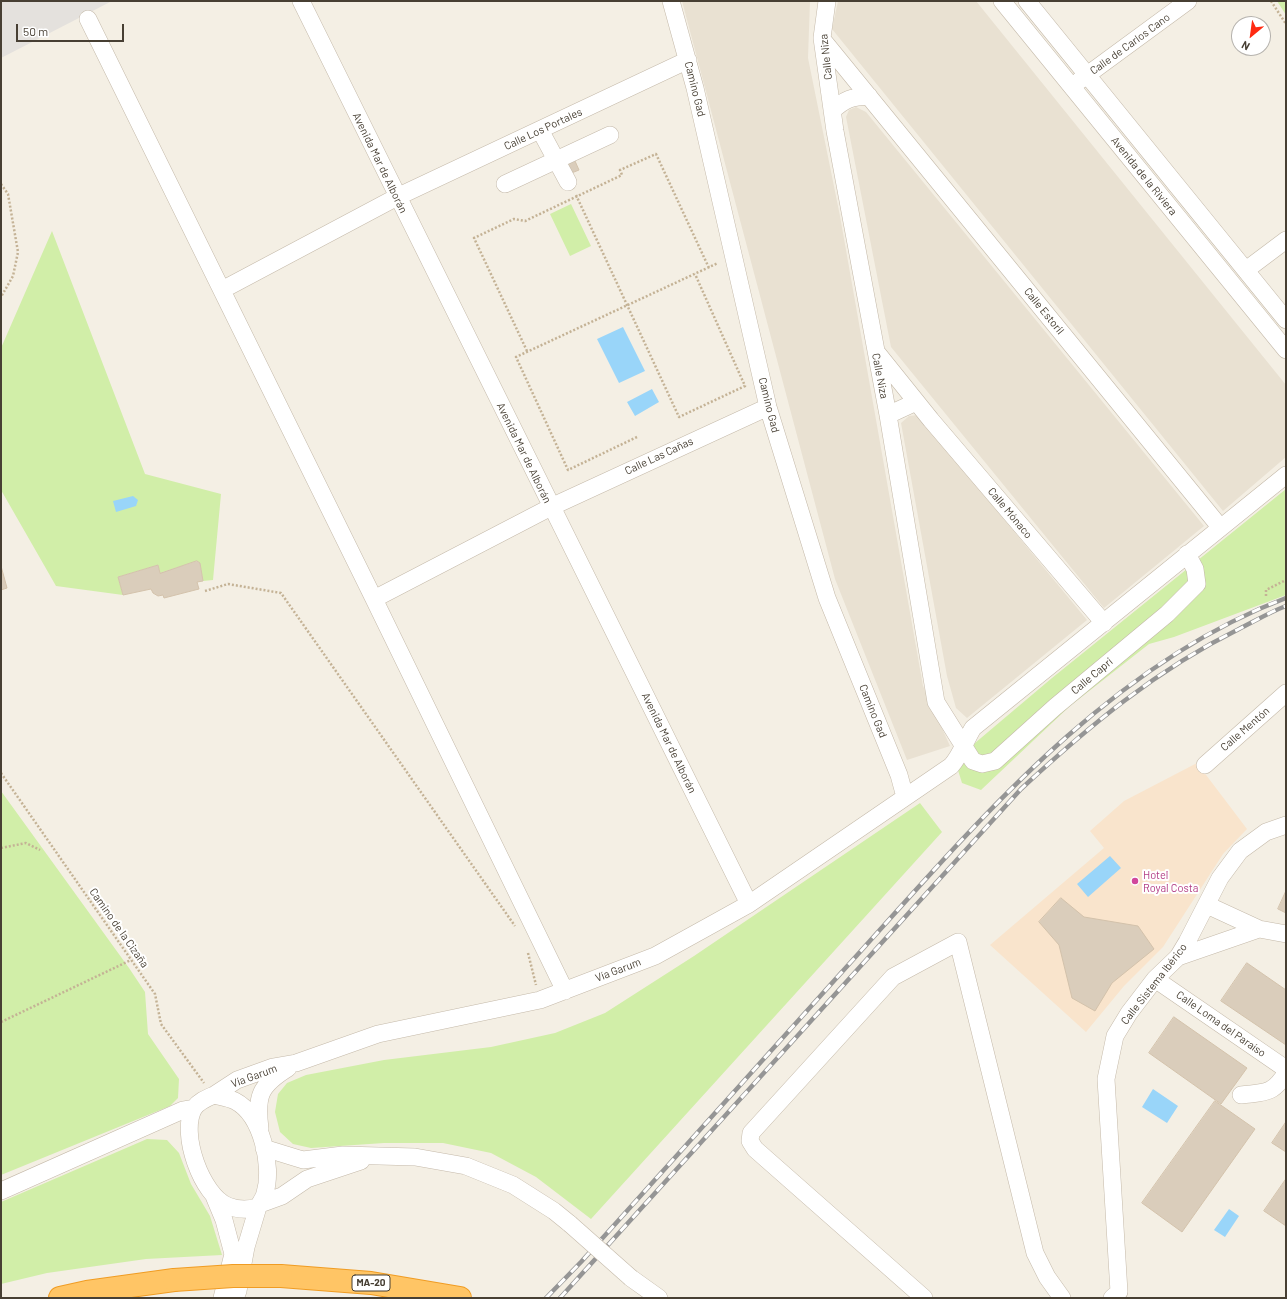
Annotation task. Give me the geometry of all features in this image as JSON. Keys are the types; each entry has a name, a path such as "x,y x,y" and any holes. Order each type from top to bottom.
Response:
{"highway":[{"name":"MA-20","path":"60,1298 174,1280 233,1276 281,1276 371,1283 460,1298"}],"street":[{"name":"Avenida Mar de Alborán","path":"301,1 749,904"},
{"name":"Camino Gad","path":"671,1 688,60 768,407 827,598 899,775 905,797"},
{"name":"Calle Niza","path":"827,1 822,38 832,111 888,415 936,702 964,744"},
{"name":"Avenida de la Riviera","path":"1002,1 1286,350"},
{"name":"Avenida de la Riviera","path":"1027,1 1286,320"},
{"name":"Calle de Carlos Cano","path":"1071,86 1188,1"},
{"path":"88,19 374,599 565,991"},
{"name":"Calle Estoril","path":"822,38 1220,527"},
{"name":"Calle Los Portales","path":"222,290 397,197 688,60"},
{"path":"832,111 842,102 869,96"},
{"path":"540,130 572,189"},
{"path":"505,184 610,135"},
{"path":"1246,270 1286,240"},
{"name":"Calle Mónaco","path":"876,352 916,402 1104,623"},
{"path":"888,415 916,402"},
{"name":"Calle Las Cañas","path":"374,599 551,507 768,407"},
{"path":"905,797 951,766 959,757 973,728 1286,475"},
{"name":"Calle Capri","path":"964,744 973,761 982,764 995,761 1055,707 1167,614 1197,584 1194,569 1187,554"},
{"name":"Calle Mentón","path":"1205,765 1286,693"},
{"name":"Vía Garum","path":"214,1095 237,1080 273,1067 296,1063 378,1034 540,1000 655,956 749,904 905,797"},
{"name":"Calle Sistema Ibérico","path":"1112,1298 1119,1292 1106,1079 1115,1036 1129,1013 1155,979 1178,957 1220,878 1240,851 1266,832 1286,825"},
{"path":"1206,905 1258,929 1286,934"},
{"path":"1178,957 1258,929"},
{"path":"924,1298 754,1149 750,1141 751,1133 893,977 958,942 1035,1253 1047,1278 1062,1298"},
{"name":"Calle Loma del Paraíso","path":"1155,979 1286,1069"},
{"name":"Vía Garum","path":"260,1131 258,1108 264,1087 272,1078 296,1063"},
{"path":"1241,1095 1271,1091 1278,1085 1286,1073"},
{"path":"222,1298 233,1254 224,1220 214,1196 195,1162 189,1144 189,1125 194,1108 205,1098 214,1095 236,1101 250,1114 260,1131 268,1177 265,1194 259,1205 246,1247 238,1291 235,1298"},
{"path":"1,1191 183,1110 194,1108"},
{"path":"264,1148 303,1160 343,1155 376,1157 415,1156 466,1166 513,1185 554,1211 631,1278 659,1298"},
{"path":"214,1196 227,1206 248,1210 282,1196 307,1179 345,1165 376,1157"}],"path":[{"path":"1270,1 1286,24"},
{"path":"527,351 474,238 514,219 526,221 572,189 622,175 620,170 656,154 709,268"},
{"path":"1,184 8,194 18,252 13,276 1,297"},
{"path":"572,189 679,416 745,386 695,274"},
{"path":"638,437 568,470 516,357 718,263"},
{"path":"1266,596 1266,590 1286,580"},
{"path":"205,591 228,584 280,594 516,928"},
{"name":"Camino de la Cizaña","path":"1,773 155,994 161,1024 214,1095"},
{"path":"1,848 26,843 40,850"},
{"path":"527,948 540,1000"},
{"path":"1,1022 131,960"}],"shaded area":[{"path":"1,1 112,1 1,58"},
{"path":"682,1 810,1 808,58 840,216 923,686 950,746 907,760 835,579"},
{"path":"838,1 976,1 1286,385 1286,457 1223,511 832,29"},
{"path":"856,107 866,112 1204,526 1104,608 891,347 846,117 849,110"},
{"path":"918,415 1087,620 967,718 956,708 947,676 901,423 909,416"},
{"name":"Hotel Royal Costa","path":"1197,763 1247,829 1223,854 1163,947 1124,986 1086,1032 990,945 1104,848 1090,831 1124,801"}],"green space":[{"path":"1277,1 1286,1 1286,15"},
{"path":"571,204 591,246 570,256 550,214"},
{"path":"52,231 145,474 221,494 213,580 203,581 200,563 197,561 160,573 158,565 118,577 123,595 56,586 1,490 1,348"},
{"path":"1286,489 1286,595 1174,637 1149,644 1070,706 981,790 962,783 957,767 975,743 1052,678"},
{"path":"1,791 145,992 148,1034 179,1079 178,1098 170,1106 1,1175"},
{"path":"920,803 942,832 591,1219 536,1177 491,1153 443,1143 384,1143 311,1148 293,1144 280,1132 275,1112 278,1094 287,1083 306,1075 384,1060 491,1047 555,1033 605,1013 694,956"},
{"path":"147,1139 167,1140 179,1153 191,1184 210,1216 222,1255 146,1259 47,1273 1,1284 1,1202"}],"water":[{"path":"623,327 645,371 619,383 597,339"},
{"path":"652,389 659,402 635,416 627,402"},
{"path":"133,496 138,500 136,506 116,512 113,501"},
{"path":"1110,856 1121,868 1088,897 1077,884"},
{"path":"1153,1089 1178,1106 1167,1123 1142,1107"},
{"path":"1229,1209 1239,1216 1225,1237 1214,1230"}],"building":[{"path":"575,161 579,170 569,174 565,165"},
{"path":"197,561 200,563 203,581 197,582 199,589 164,598 163,595 158,596 153,593 151,589 123,595 118,577 158,565 160,573"},
{"path":"1,566 7,588 1,590"},
{"path":"1286,891 1286,913 1278,909"},
{"path":"1061,898 1084,917 1138,926 1154,949 1112,983 1095,1011 1072,998 1059,945 1039,922"},
{"path":"1247,963 1286,990 1286,1045 1221,1001"},
{"path":"1174,1017 1247,1068 1221,1104 1149,1053"},
{"path":"1215,1101 1255,1129 1182,1232 1142,1203"},
{"path":"1286,1122 1286,1152 1272,1143"},
{"path":"1286,1179 1286,1226 1264,1211"}],"railway":[{"path":"546,1298 581,1262 946,857 996,804 1048,754 1102,707 1160,664 1221,628 1286,598"},
{"path":"560,1298 1021,789 1072,743 1151,681 1179,662 1209,645 1286,606"}],"place":[{"name":"Hotel Royal Costa","path":"1135,881"}]}
